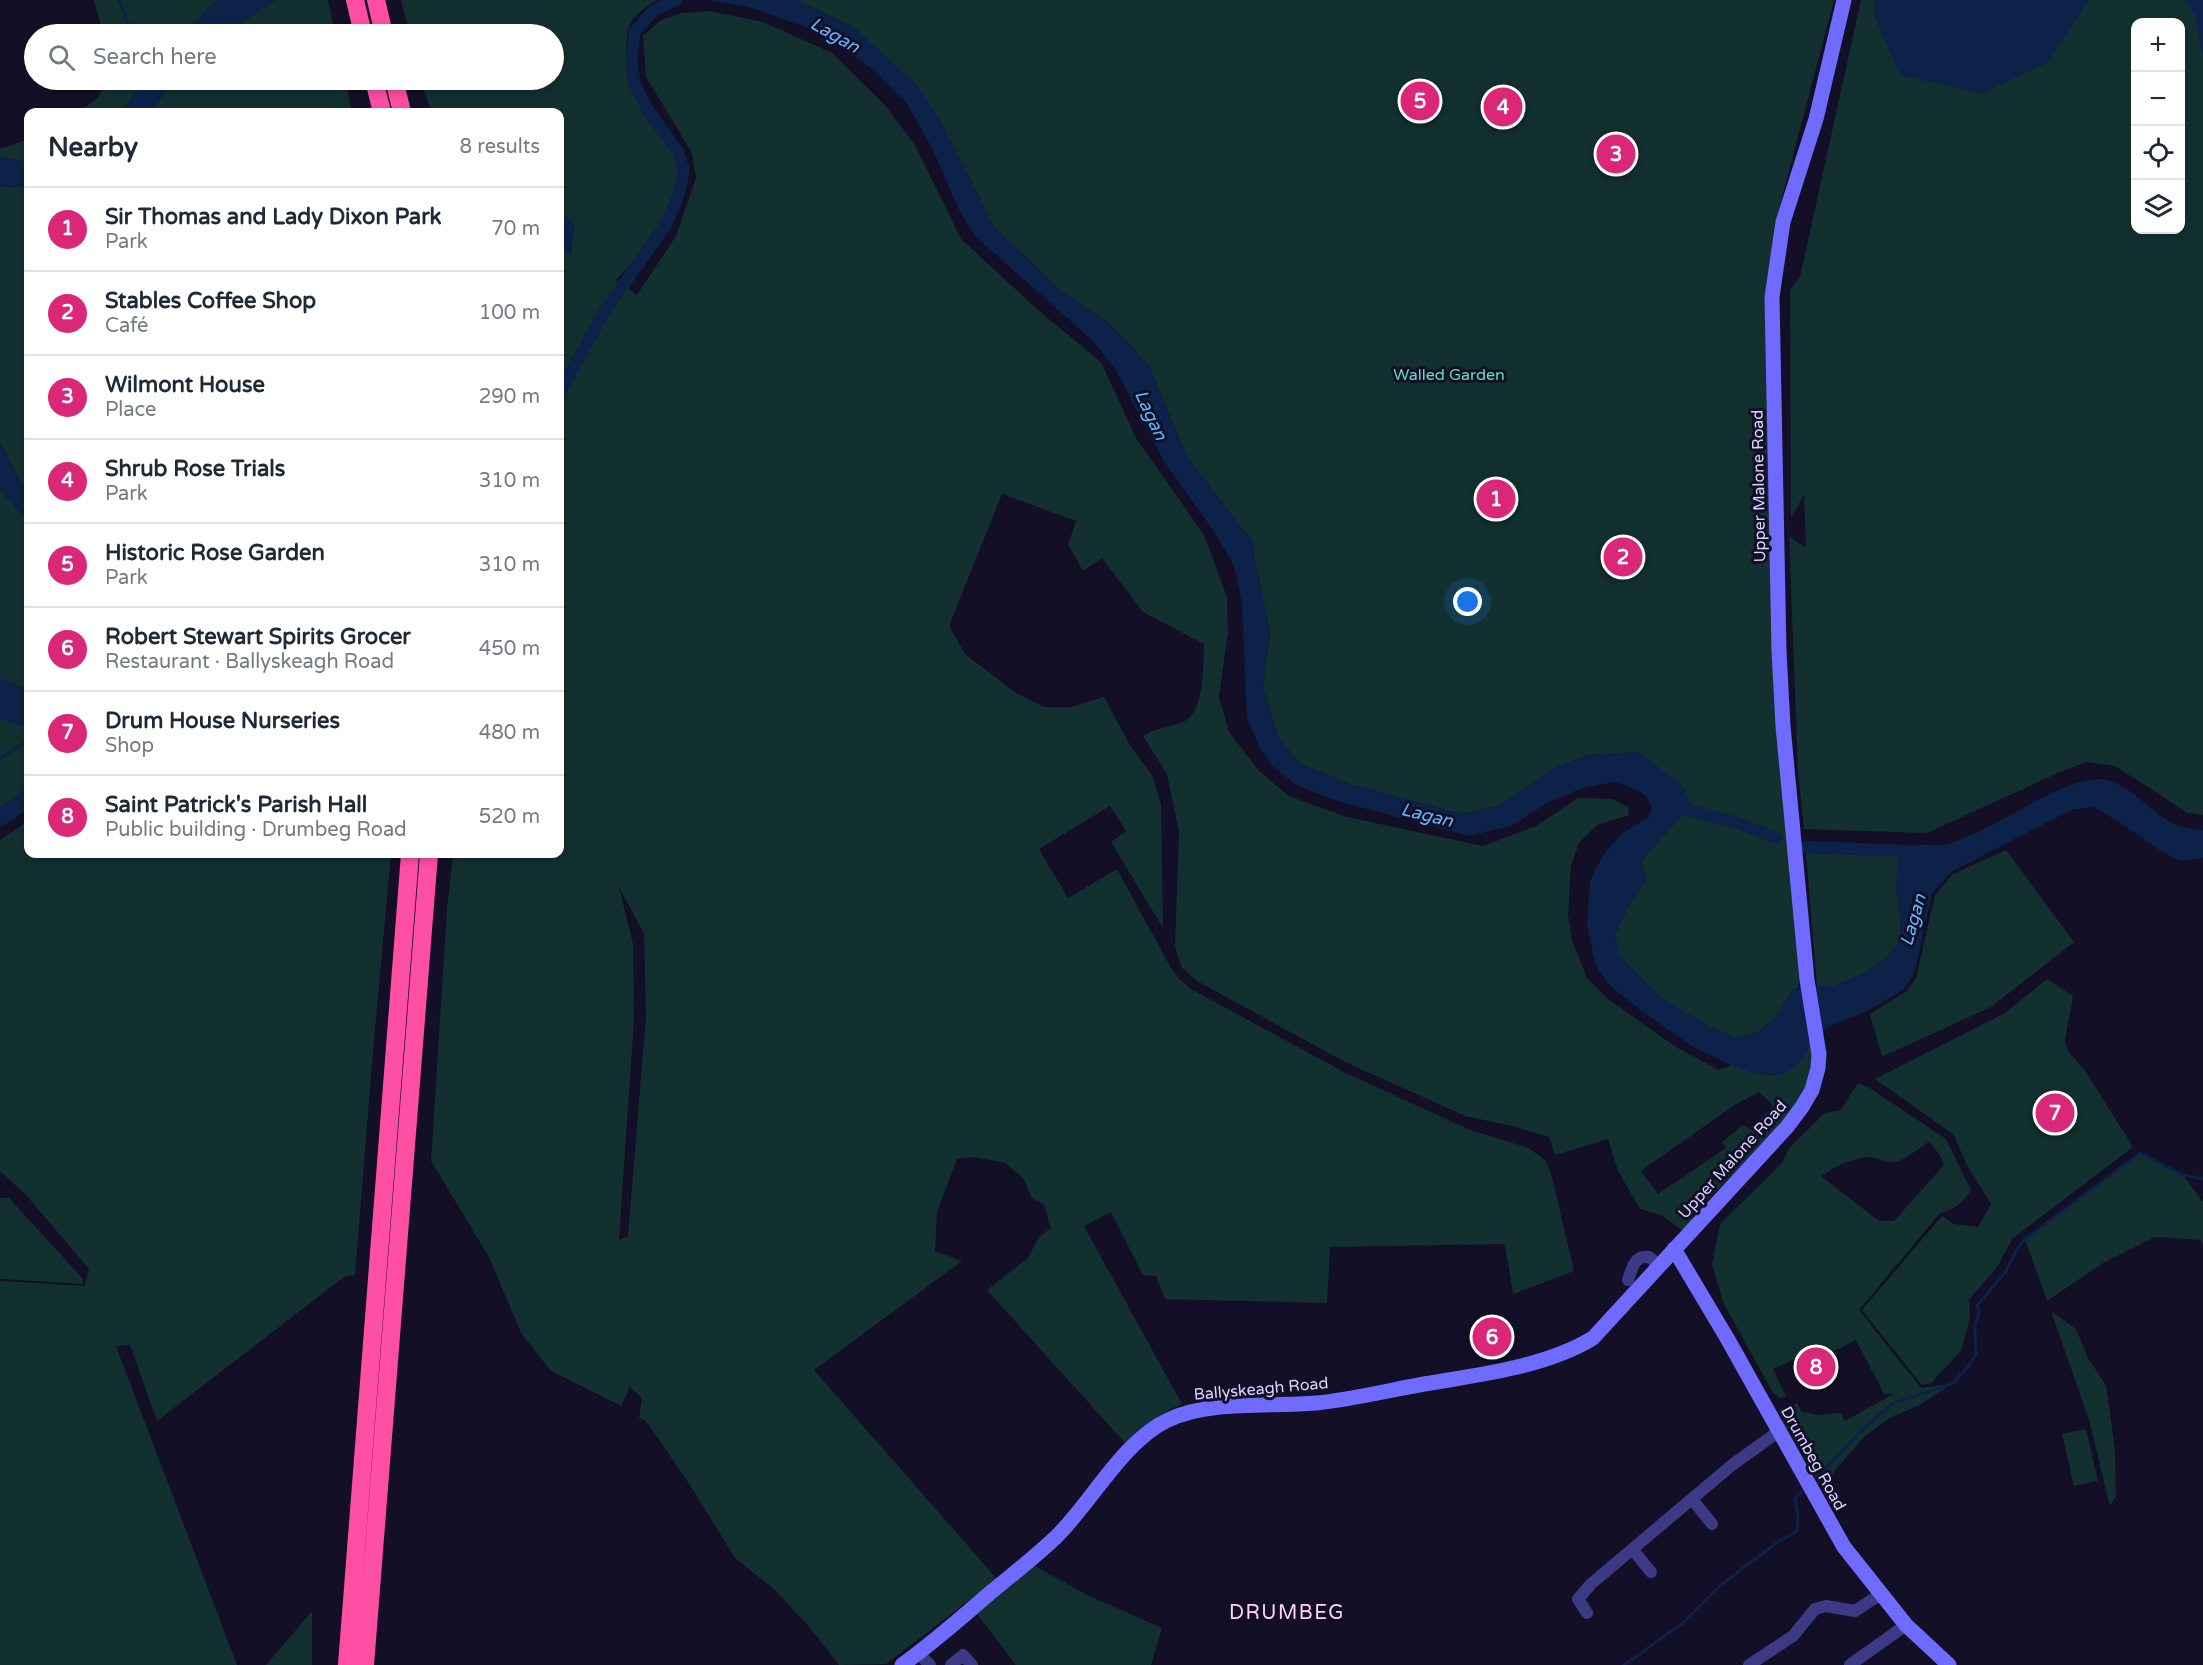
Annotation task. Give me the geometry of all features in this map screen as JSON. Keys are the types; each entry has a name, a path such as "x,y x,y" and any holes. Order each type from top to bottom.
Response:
{"highway":[{"path":"376,0 382,24"},
{"path":"356,3 361,24"},
{"path":"376,90 381,108"},
{"path":"396,90 401,108"},
{"path":"347,1665 410,858"},
{"path":"365,1665 429,858"}],"main road":[{"name":"Upper Malone Road","path":"1674,1249 1802,1107 1816,1079 1819,1054 1807,980 1788,780 1779,651 1772,297 1783,222 1816,119 1844,0"},
{"name":"Ballyskeagh Road","path":"902,1665 1057,1536 1119,1462 1142,1438 1166,1420 1190,1411 1266,1404 1316,1403 1474,1375 1550,1358 1593,1338 1674,1249"},
{"name":"Drumbeg Road","path":"1674,1249 1727,1338 1844,1547 1906,1625 1949,1665"}],"street":[{"path":"1628,1280 1639,1258 1649,1257 1660,1266"},
{"path":"1587,1613 1578,1599 1591,1584 1732,1466 1778,1432"},
{"path":"1692,1499 1713,1524"},
{"path":"1633,1550 1651,1572"},
{"path":"1749,1665 1793,1635 1815,1609 1826,1606 1854,1611 1881,1594"},
{"path":"1850,1665 1906,1625"},
{"path":"918,1653 930,1665"},
{"path":"951,1665 963,1655 972,1665"}],"green space":[{"path":"94,0 218,0 193,24 100,24"},
{"path":"275,0 328,0 333,24 240,24"},
{"path":"401,0 657,0 632,20 626,50 627,71 632,91 668,143 680,173 664,221 643,251 616,280 637,295 676,236 696,178 692,153 646,77 643,36 661,20 682,13 709,11 763,22 832,53 885,105 915,145 961,239 1039,311 1101,362 1136,438 1204,535 1227,597 1228,632 1219,697 1229,732 1259,771 1289,796 1347,817 1483,846 1536,826 1578,798 1613,799 1628,807 1629,815 1597,825 1579,843 1571,866 1568,915 1572,940 1587,978 1608,999 1676,1047 1719,1070 1731,1065 1759,1073 1780,1074 1797,1063 1813,1038 1810,1091 1738,1175 1732,1175 1693,1215 1684,1232 1661,1215 1640,1209 1618,1171 1608,1139 1555,1155 1549,1137 1465,1116 1345,1062 1197,981 1182,968 1175,947 1179,831 1167,774 1143,736 1183,722 1190,717 1199,699 1203,676 1204,644 1143,612 1102,558 1083,571 1068,545 1076,521 1002,494 949,626 965,654 1016,693 1044,707 1071,707 1104,697 1131,747 1152,775 1161,804 1163,928 1111,842 1126,831 1110,806 1039,849 1068,898 1117,869 1171,968 1191,989 1344,1072 1470,1130 1529,1148 1546,1161 1552,1177 1574,1271 1513,1294 1505,1244 1330,1247 1327,1303 1165,1299 1156,1276 1143,1275 1111,1212 1084,1226 1182,1404 1159,1416 1126,1444 987,1290 1028,1258 1039,1237 1051,1228 1044,1205 1032,1198 1023,1178 1005,1163 974,1157 957,1159 937,1212 935,1251 962,1261 814,1370 997,1579 886,1664 839,1665 811,1629 775,1590 735,1558 690,1485 646,1421 639,1418 642,1398 630,1387 621,1406 551,1371 521,1333 489,1257 431,1161 447,909 453,858 564,858 564,251 571,254 574,225 564,216 564,108 430,108 424,90 564,90 564,24 407,24","holes":["619,887 644,934 646,1016 628,1236 619,1240 634,1020 633,944","1759,1092 1773,1105 1751,1130 1743,1125 1722,1142 1726,1148 1658,1194 1641,1171 1733,1106"]},
{"name":"Walled Garden","path":"796,0 1834,0 1776,220 1766,297 1797,859 1799,988 1791,991 1777,1017 1758,1032 1737,1038 1712,1028 1662,999 1620,957 1615,935 1625,913 1646,880 1641,861 1691,805 1638,752 1589,755 1553,769 1501,805 1461,814 1350,784 1299,763 1278,737 1263,688 1270,632 1251,540 1187,457 1149,366 1110,324 1059,289 994,227 939,118 854,27"},
{"path":"1861,0 2203,0 2203,815 2188,813 2115,766 2086,762 1927,833 1804,829 1798,771 1789,536 1806,548 1804,494 1791,519 1790,290 1800,277"},
{"path":"102,90 138,90 125,108 85,108 98,97"},
{"path":"166,90 347,90 351,108 154,108"},
{"path":"24,140 24,161 0,157 0,149"},
{"path":"24,186 24,488 0,442 0,187"},
{"path":"0,490 24,517 24,688 0,679"},
{"path":"0,718 24,724 24,791 0,808"},
{"path":"24,824 24,858 391,858 355,1275 344,1277 157,1421 130,1345 116,1346 237,1665 0,1665 0,1281 84,1286 89,1269 25,1194 0,1171 0,840"},
{"path":"2006,850 2074,942 1991,1007 1882,1057 1870,1014 1907,991 1916,978 1935,895 1953,874"},
{"path":"1806,853 1899,856 1896,889 1901,918 1900,939 1888,957 1860,975 1834,986 1817,986"},
{"path":"2047,979 2073,996 2065,1040 2068,1051 2086,1072 2133,1147 2012,1239 1998,1266 1969,1300 1970,1318 1961,1351 1931,1383 1922,1385 1862,1310 1942,1216 1954,1224 1978,1227 1991,1204 1967,1165 1953,1134 1875,1079 2005,1013"},
{"path":"1858,1083 1868,1087 1946,1139 1971,1190 1958,1205 1940,1213 1859,1310 1921,1388 1952,1384 1919,1405 1888,1419 1864,1437 1835,1470 1825,1493 1782,1422 1786,1410 1797,1403 1802,1412 1820,1415 1841,1413 1845,1421 1893,1394 1884,1394 1856,1340 1820,1358 1818,1354 1800,1363 1797,1358 1773,1369 1786,1396 1781,1398 1773,1393 1723,1302 1712,1264 1720,1224 1782,1163 1789,1148 1825,1113 1841,1110","holes":["1929,1142 1940,1155 1944,1165 1894,1221 1879,1221 1821,1176 1856,1159 1872,1157 1889,1162 1897,1161"]},
{"path":"2140,1153 2183,1175 2203,1202 2203,1245 2200,1240 2155,1237 2103,1263 2047,1301 2025,1239"},
{"path":"0,1198 9,1198 83,1279 82,1284 0,1279"},
{"path":"2051,1311 2076,1329 2088,1358 2106,1385 2115,1450 2116,1496 2110,1506 2089,1420"},
{"path":"2086,1429 2098,1481 2074,1486 2062,1434"},
{"path":"1035,1566 1087,1595 1162,1628 1151,1665 1016,1665 977,1614"},
{"path":"312,1611 312,1665 266,1665"}],"water":[{"path":"218,0 275,0 240,24 193,24"},
{"name":"Lagan","path":"706,0 796,0 854,27 918,86 939,118 994,227 1059,289 1110,324 1149,366 1187,457 1251,540 1270,632 1263,688 1278,737 1299,763 1350,784 1461,814 1501,805 1553,769 1589,755 1638,752 1683,786 1691,805 1641,861 1646,880 1625,913 1615,935 1620,957 1662,998 1712,1028 1737,1038 1758,1032 1777,1017 1791,991 1817,986 1834,986 1860,975 1888,957 1900,939 1901,918 1896,889 1899,856 1914,846 1942,845 1979,832 2056,791 2075,784 2092,779 2107,780 2130,792 2162,817 2187,828 2203,830 2203,858 2180,861 2093,807 2071,810 1951,872 1932,894 1914,974 1903,990 1867,1011 1830,1026 1813,1038 1805,1056 1791,1070 1778,1075 1755,1073 1731,1065 1693,1047 1640,1010 1608,984 1595,964 1587,925 1590,881 1602,857 1620,835 1649,817 1652,807 1645,795 1626,785 1613,782 1580,789 1547,803 1511,826 1469,836 1337,801 1298,786 1272,766 1260,748 1247,719 1242,604 1234,565 1213,530 1163,460 1116,370 1093,341 976,237 960,212 933,150 906,102 871,68 836,44 805,27 749,7"},
{"path":"1875,0 2089,0 2049,62 1981,94 1900,75 1874,16"},
{"path":"2187,0 2203,0 2203,60 2196,18"},
{"path":"138,90 166,90 154,108 125,108"},
{"path":"0,157 24,161 24,186 0,187"},
{"path":"564,216 574,224 571,255 564,251"},
{"path":"0,442 24,488 24,517 0,490"},
{"path":"0,679 24,688 24,724 0,718"},
{"path":"24,791 24,812 0,828 0,808"}],"waterway":[{"path":"119,0 128,24"},
{"path":"564,385 603,314 667,223 679,194 684,171 678,152 648,110 635,85 631,58 635,31 653,11 676,0"},
{"path":"0,758 24,743"},
{"path":"1673,806 1738,823 1776,838"},
{"path":"1806,847 1910,851 1921,855"},
{"path":"1813,1481 1864,1428 1894,1403 1952,1384 1969,1366 1976,1353 1975,1327 1979,1311 1977,1306 2006,1271 2025,1239 2140,1153 2183,1175 2203,1179"},
{"path":"1624,1665 1683,1623 1722,1584 1775,1544 1797,1531 1798,1516 1795,1498 1806,1487"}],"place":[{"name":"Historic Rose Garden","path":"1420,101"},
{"name":"Shrub Rose Trials","path":"1503,107"},
{"name":"Wilmont House","path":"1616,154"},
{"name":"Sir Thomas and Lady Dixon Park","path":"1496,499"},
{"name":"Stables Coffee Shop","path":"1623,557"},
{"name":"Drum House Nurseries","path":"2055,1113"},
{"name":"Robert Stewart Spirits Grocer","path":"1492,1337"},
{"name":"Saint Patrick's Parish Hall","path":"1816,1367"}],"district":[{"name":"DRUMBEG","path":"1287,1612"}]}
